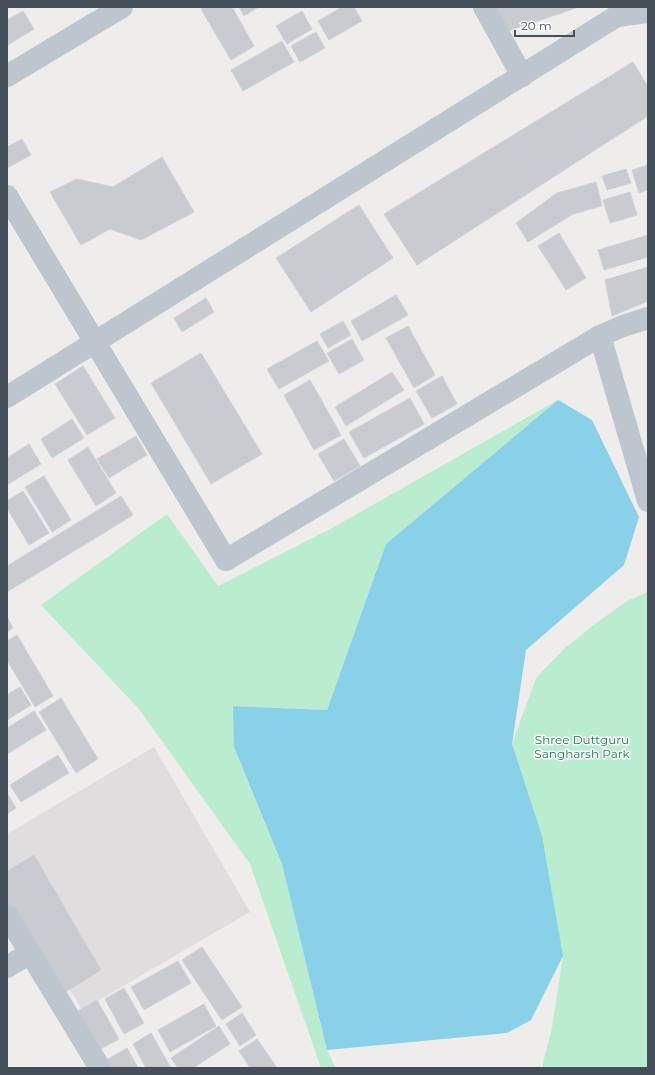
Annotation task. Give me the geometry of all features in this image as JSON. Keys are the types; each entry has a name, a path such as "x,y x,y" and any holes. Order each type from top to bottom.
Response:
{"street":[{"path":"7,76 122,7"},
{"path":"484,7 522,76"},
{"path":"7,397 617,16 648,12"},
{"path":"7,196 226,560 600,336 623,326 648,318"},
{"path":"600,336 648,501"},
{"path":"7,915 100,1068"},
{"path":"7,967 30,953"}],"shaded area":[{"path":"154,747 250,912 82,1010 7,882 7,834"}],"green space":[{"path":"558,400 386,544 327,710 234,706 234,747 282,864 327,1050 336,1068 321,1068 250,864 139,709 41,605 167,514 218,586 332,528"},
{"name":"Shree Duttguru Sangharsh Park","path":"648,592 648,1068 543,1068 552,1028 563,956 512,744 536,678 565,648 595,624 627,601"}],"water":[{"path":"558,400 592,420 639,517 624,565 526,650 512,744 542,836 563,956 531,1020 507,1033 327,1050 282,864 234,747 233,706 327,710 386,544"}],"building":[{"path":"204,7 232,7 254,46 231,60 201,9"},
{"path":"239,7 259,7 244,16"},
{"path":"342,7 354,7 362,21 329,40 318,21"},
{"path":"493,7 579,7 502,33"},
{"path":"23,11 34,29 8,45 7,20"},
{"path":"302,11 312,29 287,44 276,26"},
{"path":"316,32 325,48 300,62 291,46"},
{"path":"282,41 294,62 243,91 231,70"},
{"path":"633,62 648,87 648,116 417,265 384,214"},
{"path":"22,139 31,155 7,168 7,147"},
{"path":"162,157 194,212 141,240 110,229 81,245 50,192 77,179 113,187"},
{"path":"648,165 648,190 639,193 632,170"},
{"path":"626,169 631,183 607,190 602,176"},
{"path":"596,182 602,206 573,214 528,242 516,223 557,193"},
{"path":"630,192 637,215 610,223 603,200"},
{"path":"359,205 393,258 311,312 276,258"},
{"path":"559,233 586,278 566,290 538,246"},
{"path":"648,235 648,257 604,270 598,250"},
{"path":"648,267 648,301 612,316 605,280"},
{"path":"396,295 408,315 362,341 351,321"},
{"path":"206,298 214,312 182,332 174,318"},
{"path":"343,321 351,335 328,348 320,334"},
{"path":"408,326 435,375 414,388 386,338"},
{"path":"352,339 364,360 339,374 327,353"},
{"path":"317,341 329,361 279,389 267,369"},
{"path":"201,353 262,454 211,484 151,383"},
{"path":"83,366 115,418 87,435 55,384"},
{"path":"392,372 404,390 346,426 335,407"},
{"path":"442,376 457,404 432,418 416,391"},
{"path":"310,380 341,435 314,450 284,395"},
{"path":"410,398 424,424 364,458 349,432"},
{"path":"72,419 84,438 52,458 41,439"},
{"path":"136,436 147,455 109,478 97,459"},
{"path":"344,439 360,466 334,481 318,454"},
{"path":"29,444 41,464 7,485 7,458"},
{"path":"88,447 116,493 96,506 68,460"},
{"path":"44,476 71,520 52,532 25,487"},
{"path":"23,491 49,533 29,545 7,508 7,501"},
{"path":"121,496 133,515 7,592 7,566"},
{"path":"7,617 13,628 7,632"},
{"path":"17,635 53,696 35,707 7,660 7,641"},
{"path":"20,687 31,705 7,720 7,695"},
{"path":"61,698 98,759 76,773 39,712"},
{"path":"34,711 46,730 7,754 7,728"},
{"path":"58,755 69,773 21,802 10,785"},
{"path":"7,793 16,808 7,814"},
{"path":"34,855 101,970 59,996 7,907 7,871"},
{"path":"202,947 242,1007 222,1020 182,960"},
{"path":"178,961 191,983 144,1010 131,987"},
{"path":"124,988 144,1023 124,1034 105,999"},
{"path":"97,1000 119,1039 93,1053 71,1015"},
{"path":"204,1004 216,1026 170,1052 158,1030"},
{"path":"242,1013 256,1035 240,1046 226,1024"},
{"path":"219,1026 230,1044 193,1068 178,1068 171,1058"},
{"path":"151,1033 171,1068 146,1068 133,1044"},
{"path":"257,1039 277,1068 250,1068 239,1051"},
{"path":"127,1048 138,1068 104,1068 101,1063"}]}
